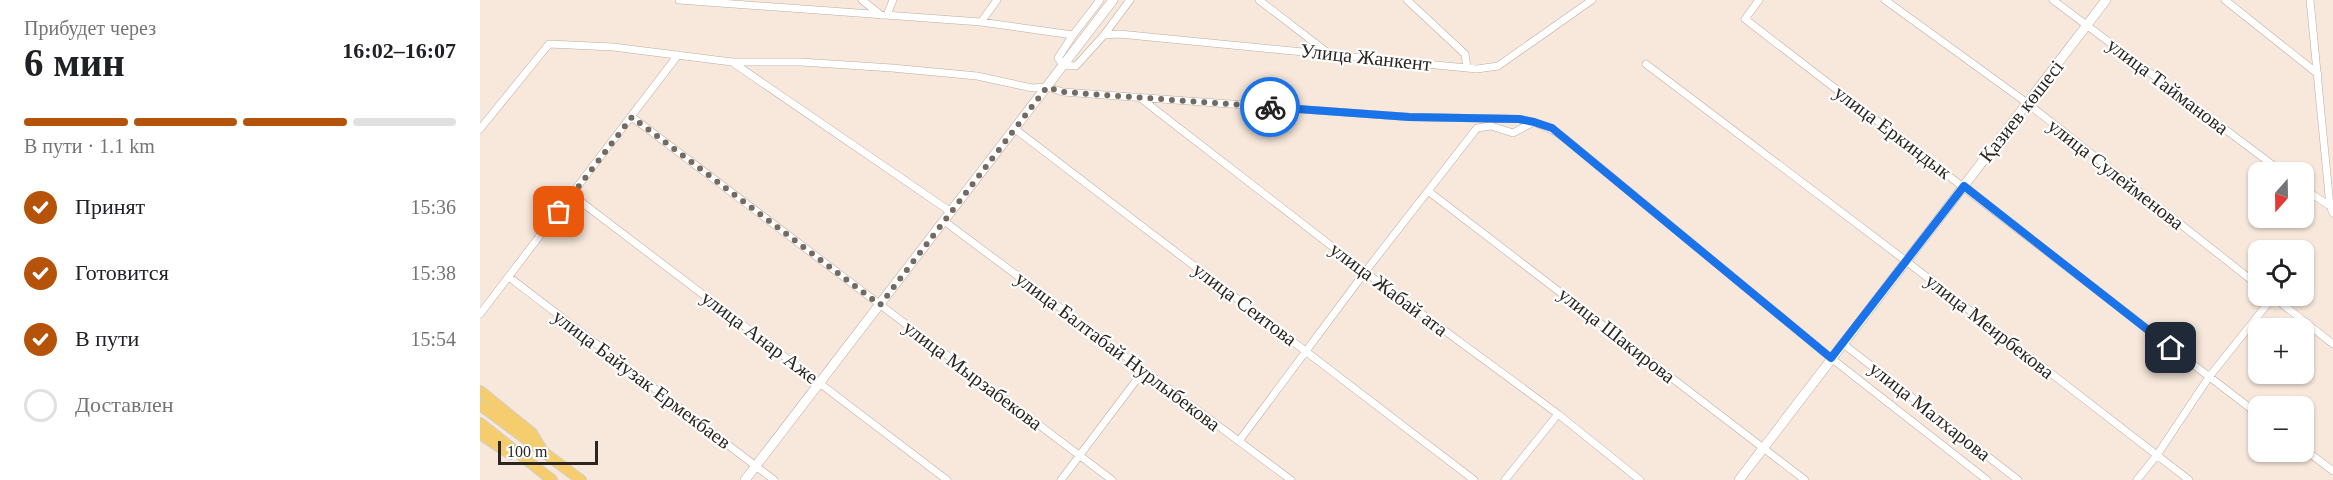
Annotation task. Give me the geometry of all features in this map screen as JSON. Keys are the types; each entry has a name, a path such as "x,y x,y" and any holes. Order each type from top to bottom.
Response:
{"main road":[{"path":"745,480 1113,0"},
{"name":"Қазиев көшесі","path":"1738,480 2106,0"},
{"path":"480,391 532,433 544,453"},
{"path":"480,405 581,480"},
{"path":"480,423 552,480"},
{"path":"480,435 498,448 532,465"}],"street":[{"path":"679,0 732,2 981,22 1073,35"},
{"path":"862,0 884,15"},
{"path":"884,15 893,0"},
{"path":"981,22 998,0"},
{"path":"1100,0 1058,58 1063,66 1076,66 1104,35 1130,0"},
{"path":"1259,0 1328,53"},
{"path":"1407,0 1465,54 1467,68"},
{"name":"Улица Жанкент","path":"1104,35 1119,34 1488,69 1498,66 1592,0"},
{"name":"улица Еркиндык","path":"1760,0 1745,19 2248,407"},
{"name":"улица Сулейменова","path":"1885,0 2027,103 2248,277"},
{"name":"улица Тайманова","path":"2054,0 2269,162"},
{"path":"2225,0 2318,74"},
{"path":"2310,0 2332,210"},
{"name":"улица Малхарова","path":"480,129 549,44 613,47 732,62 801,62 892,68 976,76 1032,88 1047,87 1063,92 1409,117 1519,119 1534,122 1552,128 1831,358 1987,480"},
{"path":"480,314 678,55"},
{"path":"732,62 951,212"},
{"name":"улица Меирбекова","path":"1646,64 2189,480"},
{"name":"улица Жабай ата","path":"1139,97 1365,272 1558,414 1640,480"},
{"name":"улица Мырзабекова","path":"632,117 1112,480"},
{"path":"1239,441 1365,272 1477,128 1491,126 1513,133 1534,122"},
{"name":"улица Сеитова","path":"1015,129 1474,480"},
{"name":"улица Шакирова","path":"1428,191 1805,480"},
{"name":"улица Анар Аже","path":"572,195 947,480"},
{"path":"2314,196 2332,210"},
{"name":"улица Балтабай Нурлыбекова","path":"944,222 1291,480"},
{"name":"улица Байузак Ермекбаев","path":"509,277 774,480"},
{"path":"2137,480 2157,455 2209,377 2264,306"},
{"path":"2285,306 2333,344"},
{"name":"улица Малхарова","path":"1842,343 2018,480"},
{"path":"1061,480 1144,370"},
{"path":"1505,480 1558,414"},
{"path":"2314,457 2333,471"}],"way so far":[{"path":"559,212 632,117 880,305 1047,87 1063,92 1270,107"}],"route":[{"path":"1270,107 1409,117 1519,119 1552,128 1831,358 1964,186 2171,348"}]}
